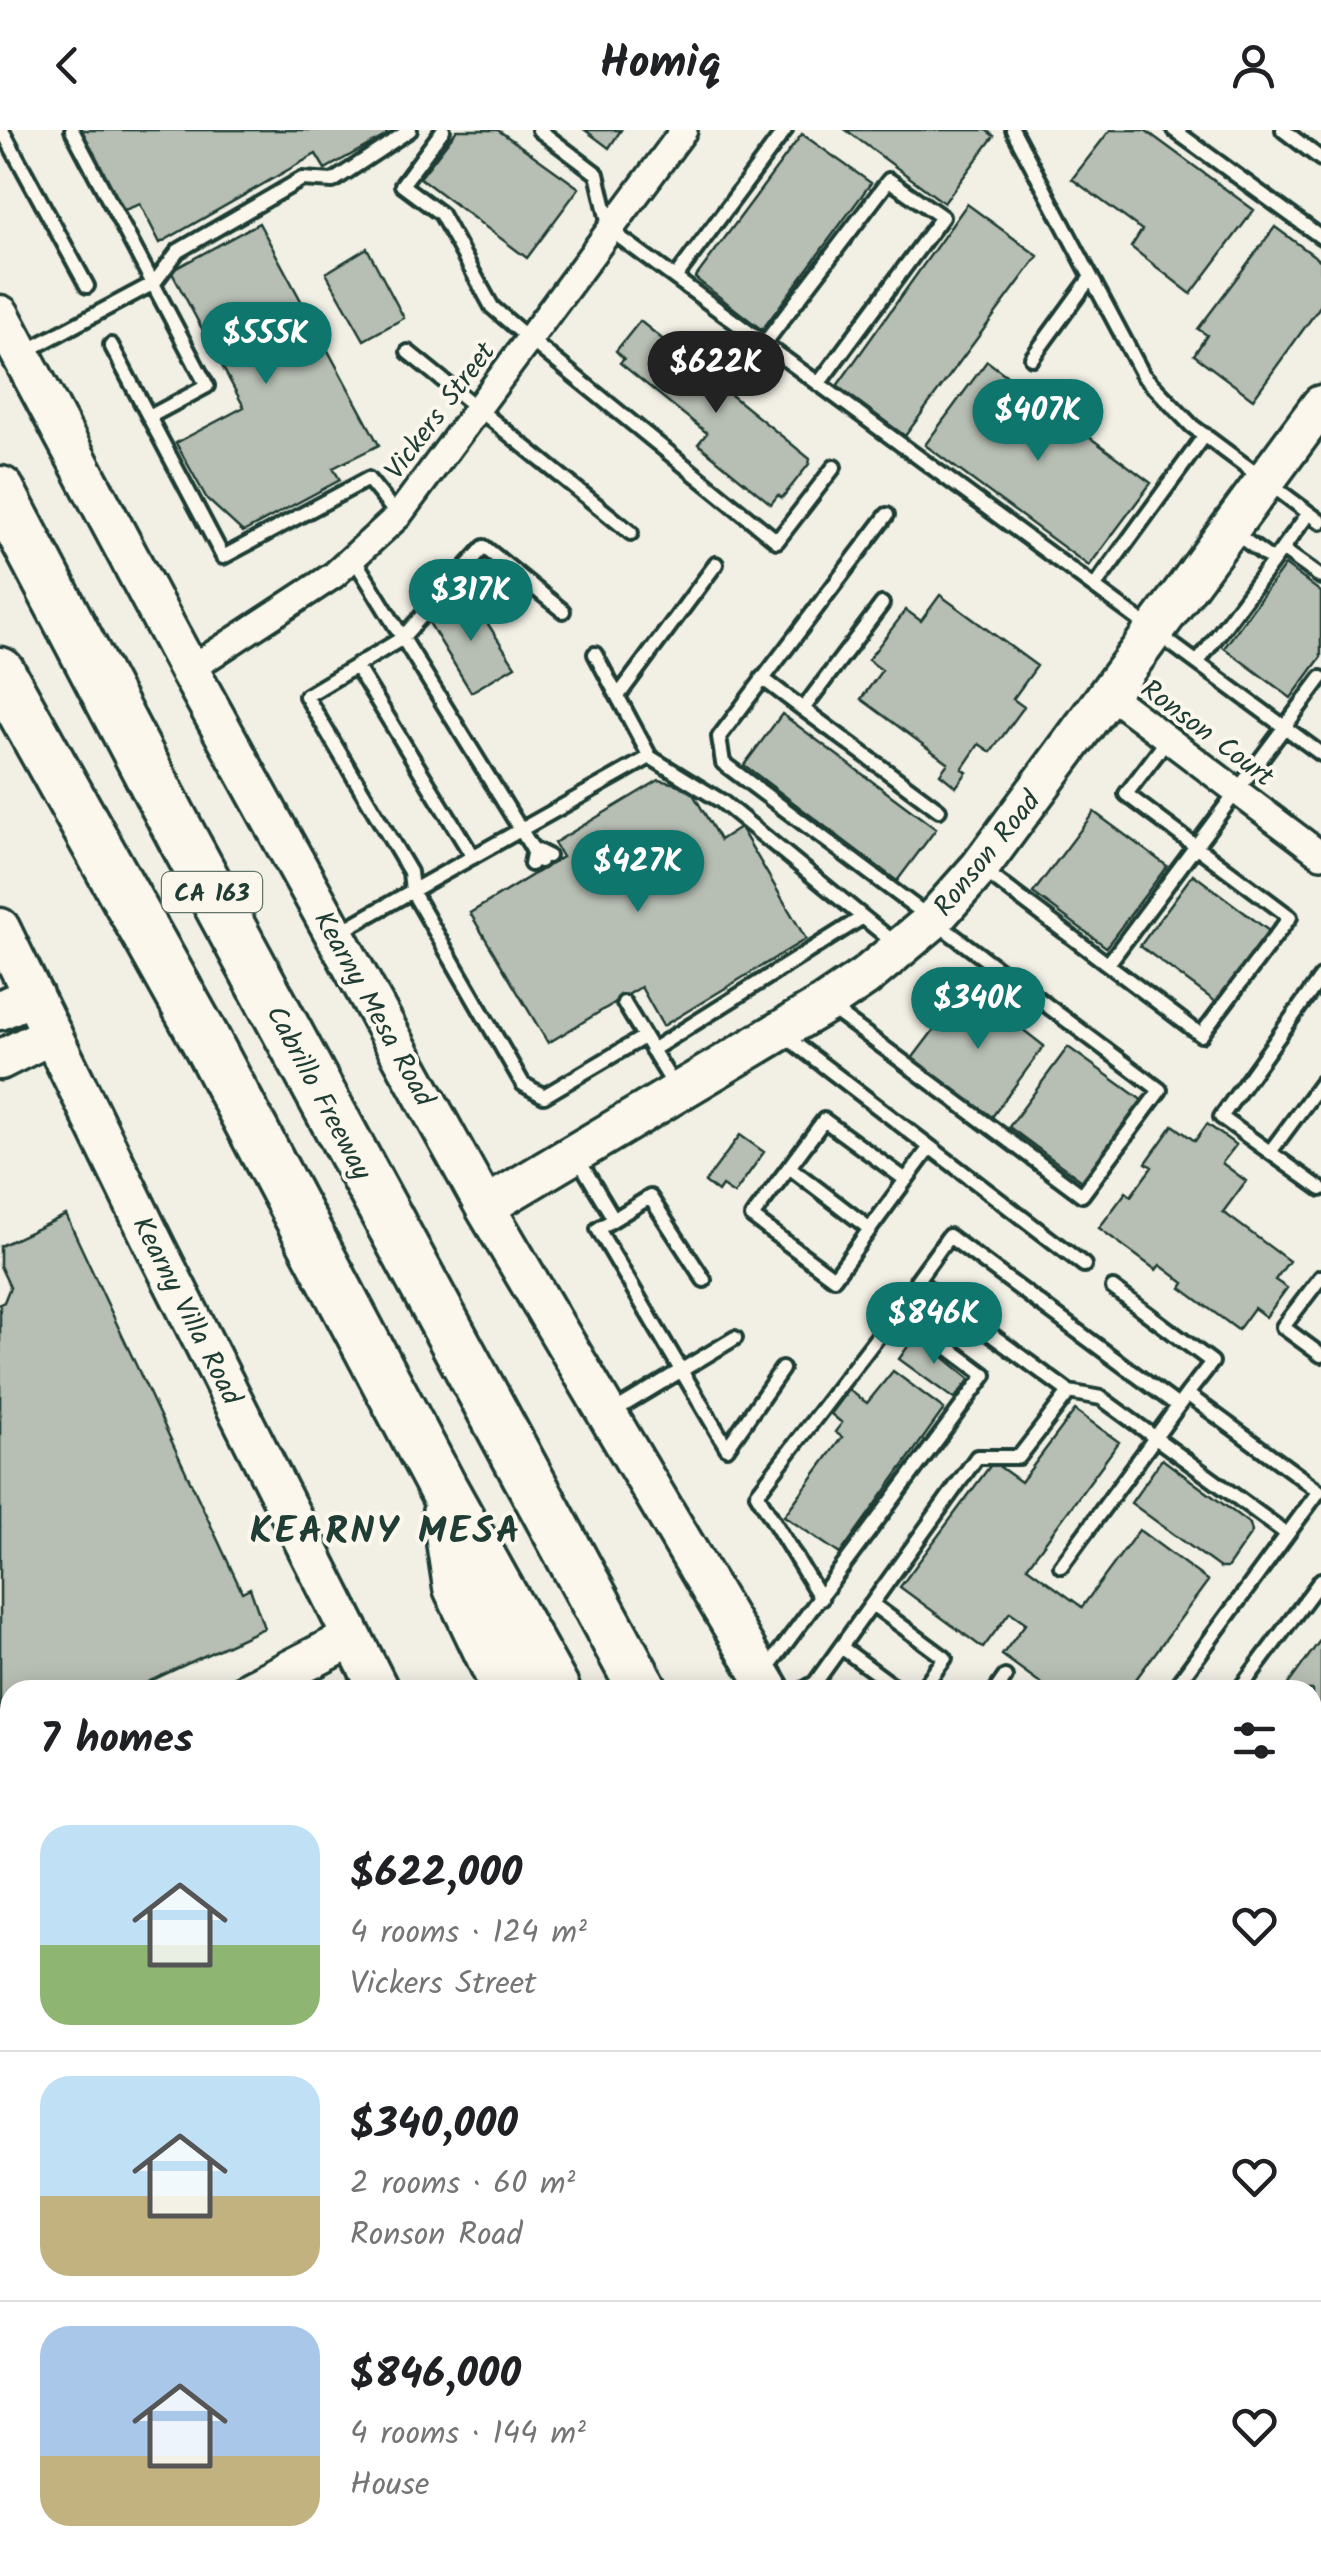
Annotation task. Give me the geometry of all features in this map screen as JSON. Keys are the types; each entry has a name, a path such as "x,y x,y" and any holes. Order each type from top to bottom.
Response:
{"highway":[{"name":"Cabrillo Freeway","path":"0,492 638,1680"},
{"name":"CA 163","path":"0,672 204,1039 444,1491 549,1680"},
{"path":"492,1413 665,1680"},
{"path":"444,1491 458,1587 502,1680"}],"street":[{"name":"Vickers Street","path":"189,670 334,575 398,516 684,130"},
{"name":"Kearny Mesa Road","path":"0,315 189,670 484,1207 764,1680"},
{"name":"Ronson Road","path":"484,1207 826,1004 902,949 932,921 980,867 1321,405"},
{"name":"Ronson Court","path":"1108,694 1321,855"},
{"name":"Kearny Villa Road","path":"0,928 17,1003 52,1034 373,1680"},
{"path":"0,1060 52,1034"},
{"path":"270,1680 352,1638"}],"lane":[{"path":"2,130 87,286"},
{"path":"72,130 207,386 149,417"},
{"path":"21,354 154,282 178,252 302,179 334,181 410,130"},
{"path":"443,130 402,185 441,214 492,306 529,339 777,541 834,466"},
{"path":"539,130 597,174 610,230 1321,754"},
{"path":"676,278 785,130"},
{"path":"1014,130 1143,375 1205,435 1315,517 1282,549 1198,662"},
{"path":"1174,130 1321,237"},
{"path":"1283,130 1321,159"},
{"path":"764,344 889,180 942,217 819,384"},
{"path":"1032,358 1091,278"},
{"path":"111,345 222,557 368,479 398,516"},
{"path":"408,352 632,533"},
{"path":"1096,586 1205,435"},
{"path":"826,1004 1082,1195 1160,1090 723,763 719,736 887,515"},
{"path":"1230,528 1273,561"},
{"path":"563,611 484,547 401,639 306,696 410,872 412,891 523,1084 544,1096 641,1032"},
{"path":"1282,549 1321,577"},
{"path":"353,558 538,858"},
{"path":"618,696 716,564"},
{"path":"803,709 882,604"},
{"path":"595,654 650,758 721,801 902,949"},
{"path":"356,666 472,857"},
{"path":"762,678 939,810"},
{"path":"1108,964 1321,678"},
{"path":"980,867 1202,1034 1290,917 1126,794 1168,739"},
{"path":"334,935 650,758"},
{"path":"652,1050 863,917"},
{"path":"1321,977 1221,1117 1321,1189"},
{"path":"641,1032 624,1003 677,1092"},
{"path":"779,1031 1084,1266"},
{"path":"1270,1152 1321,1083"},
{"path":"906,1180 824,1120 752,1218 834,1278 906,1180 930,1147"},
{"path":"575,1154 614,1219"},
{"path":"789,1167 870,1229"},
{"path":"704,1280 650,1198 598,1229 727,1448 782,1369"},
{"path":"1178,1406 950,1236 917,1280 1069,1392 1101,1398 1287,1534"},
{"path":"1321,1276 1283,1327 1321,1356"},
{"path":"1061,1566 1212,1362 1113,1288"},
{"path":"768,1680 821,1598 985,1375 898,1310 757,1494 821,1598"},
{"path":"607,1415 735,1338"},
{"path":"817,1680 977,1457 1019,1458 1069,1392"},
{"path":"1180,1680 1319,1490 1187,1394"},
{"path":"1246,1680 1321,1580"},
{"path":"872,1604 945,1658 928,1680"},
{"path":"841,1647 886,1680"}],"building":[{"path":"385,130 387,135 325,169 316,154 160,243 140,204 122,211 80,132"},
{"path":"457,130 498,130 579,188 527,258 420,178"},
{"path":"585,130 621,130 609,148"},
{"path":"846,130 986,130 994,136 944,203"},
{"path":"1110,130 1145,130 1254,210 1191,294 1131,247 1142,230 1072,179"},
{"path":"802,134 871,183 762,330 695,278"},
{"path":"967,204 1038,256 905,436 837,386"},
{"path":"259,223 379,445 333,468 340,480 243,532 207,499 176,443 244,407 171,271"},
{"path":"1275,227 1321,261 1321,305 1253,399 1194,355 1207,335 1198,329"},
{"path":"367,248 404,318 364,340 326,273"},
{"path":"640,321 810,459 782,498 778,495 771,504 698,444 707,433 620,363 624,359 616,351"},
{"path":"987,361 1151,483 1089,566 925,445"},
{"path":"1285,565 1321,592 1321,657 1291,698 1224,648"},
{"path":"940,595 1037,666 1013,699 1024,707 991,752 979,744 962,769 967,772 956,787 940,774 948,763 861,699 882,670 868,660 906,610 921,621"},
{"path":"470,596 515,666 471,692 428,621"},
{"path":"782,714 936,829 897,881 744,765"},
{"path":"659,780 689,787 720,840 740,827 806,939 663,1026 641,987 548,1043 470,913 562,857 554,843"},
{"path":"1094,812 1167,866 1106,947 1033,893"},
{"path":"1193,874 1273,934 1220,1005 1140,946"},
{"path":"967,986 1044,1046 992,1117 911,1060"},
{"path":"1068,1047 1143,1101 1082,1181 1009,1127"},
{"path":"1207,1124 1236,1145 1222,1163 1246,1181 1223,1212 1289,1261 1275,1280 1287,1288 1266,1317 1254,1308 1238,1330 1181,1288 1184,1283 1160,1265 1156,1270 1099,1228 1126,1192 1131,1196 1152,1167 1146,1163 1173,1125 1195,1141"},
{"path":"740,1135 764,1152 734,1194 722,1186 718,1192 705,1182"},
{"path":"66,1215 242,1592 250,1588 264,1628 152,1680 0,1680 0,1304 10,1287 0,1266 0,1246"},
{"path":"916,1335 970,1379 954,1399 899,1359"},
{"path":"893,1371 944,1409 840,1554 784,1516 842,1437 835,1432 842,1423 831,1414 849,1390 867,1403"},
{"path":"1075,1410 1119,1442 1027,1567 1082,1607 1139,1530 1208,1581 1135,1680 1036,1680 1002,1655 1026,1623 1010,1612 983,1648 900,1587 993,1462 1021,1482"},
{"path":"1162,1459 1250,1524 1252,1532 1227,1568 1220,1568 1131,1503"},
{"path":"1321,1639 1321,1680 1291,1680"}],"district":[{"name":"KEARNY MESA","path":"386,1530"}]}
